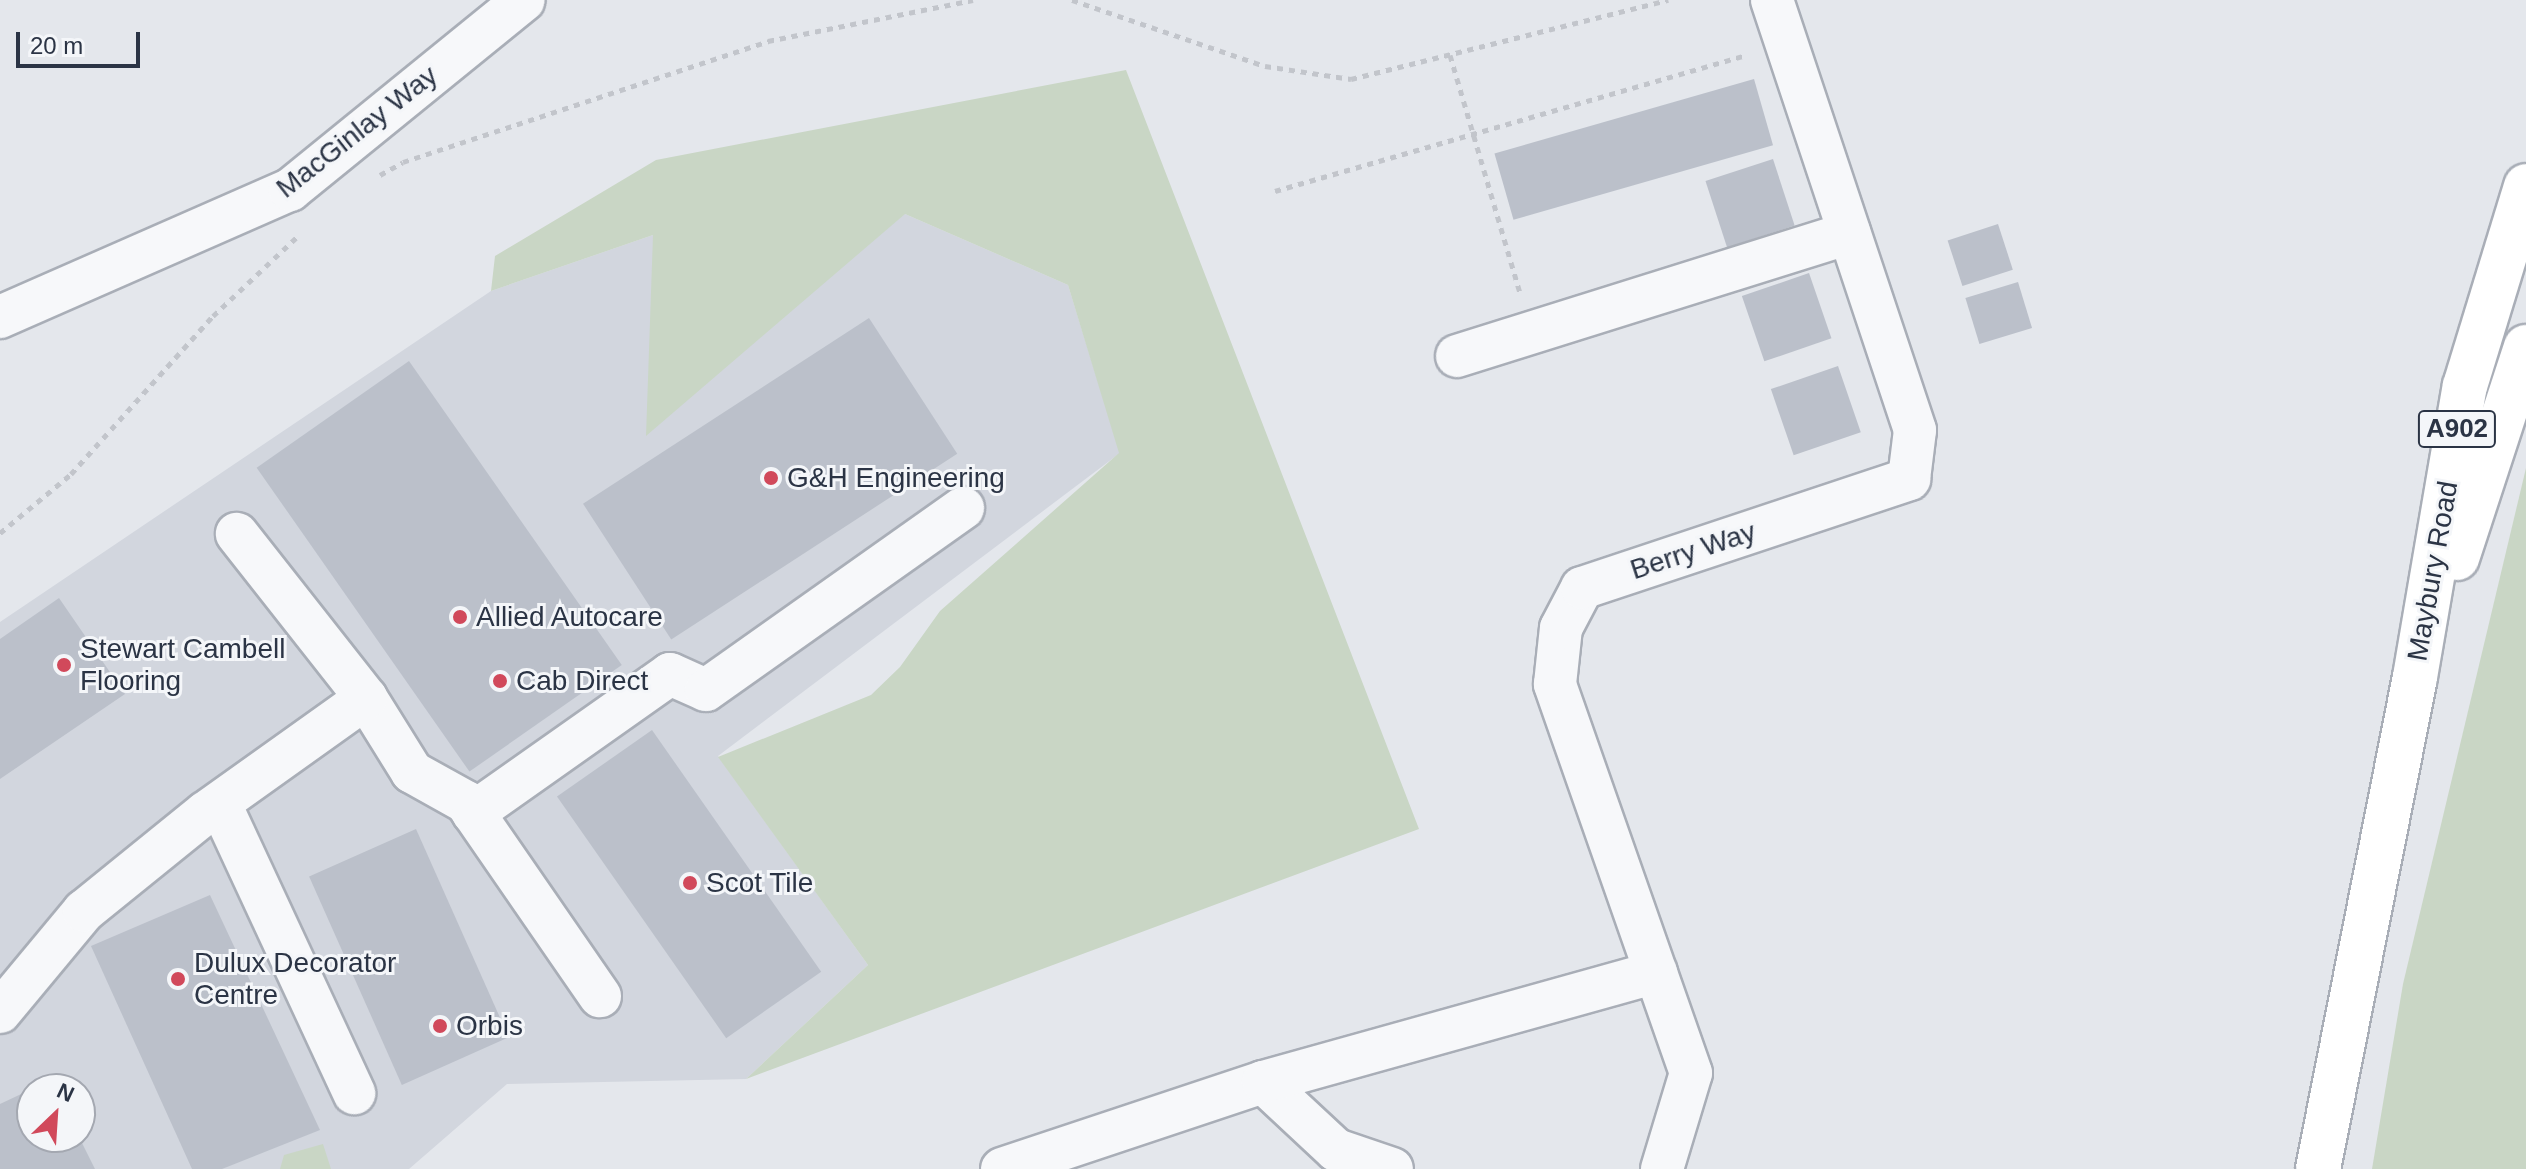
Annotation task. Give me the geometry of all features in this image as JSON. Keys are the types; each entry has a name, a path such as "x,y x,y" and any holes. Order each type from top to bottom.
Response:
{"main road":[{"name":"Maybury Road","path":"2318,1169 2415,677 2465,386 2526,186"},
{"name":"Maybury Road","path":"2415,677 2526,347"}],"street":[{"name":"MacGinlay Way","path":"0,317 290,190 524,0"},
{"name":"Berry Way","path":"1662,1169 1691,1073 1555,684 1561,628 1582,588 1909,479 1915,430 1772,0"},
{"path":"1457,356 1849,233"},
{"path":"473,813 670,674 706,690 963,508"},
{"path":"237,534 366,698 412,772 466,802 600,996"},
{"path":"0,1012 84,911 220,804 366,698"},
{"path":"220,804 354,1093"},
{"path":"1002,1169 1263,1082 1656,972"},
{"path":"1263,1082 1336,1150 1392,1169"}],"path":[{"path":"367,182 403,162 768,41 973,0"},
{"path":"1072,0 1265,66 1351,79 1668,0"},
{"path":"1275,191 1786,44"},
{"path":"1450,55 1531,332"},
{"path":"0,533 71,474 213,316 302,232"}],"shaded area":[{"path":"905,214 1068,285 1120,453 718,756 868,965 746,1079 507,1084 409,1169 0,1169 0,622 491,291 653,235"}],"green space":[{"path":"1126,70 1419,829 746,1079 868,965 718,757 871,695 900,667 940,611 1119,453 1068,285 905,214 646,436 653,235 491,291 495,256 656,160"},
{"path":"2526,468 2526,1169 2372,1169 2403,984"},
{"path":"323,1144 331,1169 280,1169 284,1155"}],"building":[{"path":"1754,79 1773,145 1513,220 1494,153"},
{"path":"1773,159 1795,226 1727,248 1705,181"},
{"path":"1998,224 2013,270 1962,286 1948,240"},
{"path":"1809,273 1831,338 1764,361 1742,296"},
{"path":"2018,282 2032,328 1979,344 1965,298"},
{"name":"G&H Engineering","path":"869,318 957,454 671,640 583,504"},
{"path":"409,361 622,665 469,772 257,468"},
{"path":"1838,366 1861,432 1794,455 1771,389"},
{"name":"Stewart Cambell Flooring","path":"59,598 125,694 0,779 0,639"},
{"path":"652,730 821,972 726,1038 557,797"},
{"path":"416,829 509,1037 402,1085 309,877"},
{"path":"210,895 320,1130 222,1169 192,1169 91,946"},
{"path":"16,1096 16,1153 87,1153 95,1169 0,1169 0,1104"}],"place":[{"name":"G&H Engineering","path":"771,478"},
{"name":"Allied Autocare","path":"460,617"},
{"name":"Stewart Cambell Flooring","path":"64,665"},
{"name":"Cab Direct","path":"500,681"},
{"name":"Scot Tile","path":"690,883"},
{"name":"Dulux Decorator Centre","path":"178,979"},
{"name":"Orbis","path":"440,1026"}]}
